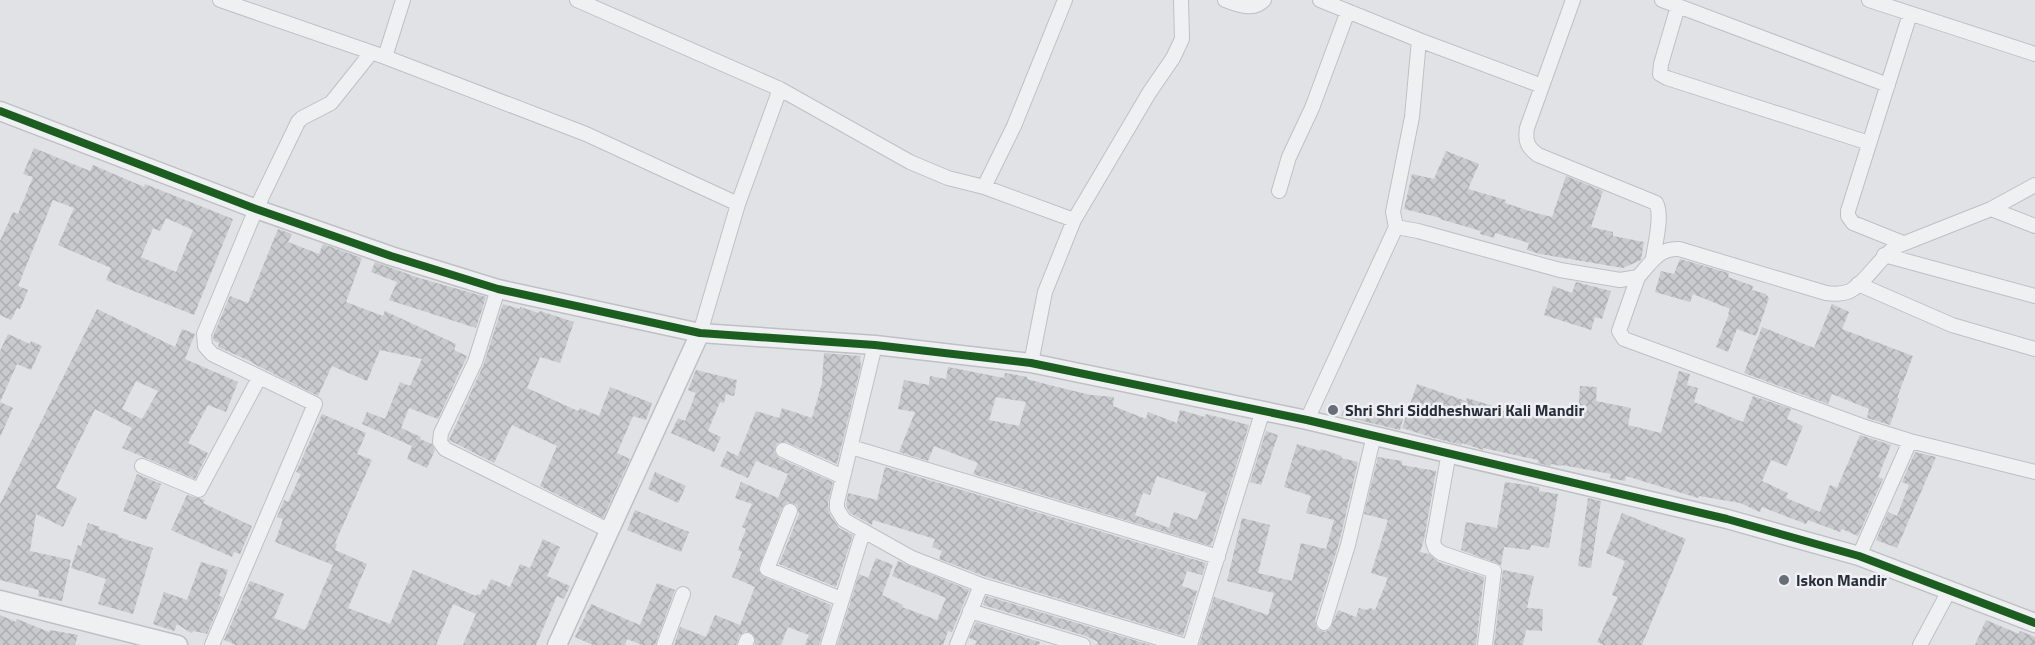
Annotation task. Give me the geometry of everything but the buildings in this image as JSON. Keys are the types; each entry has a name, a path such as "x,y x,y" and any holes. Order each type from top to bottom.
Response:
{"street":[{"path":"220,0 385,57 586,134 738,204"},
{"path":"385,57 403,0"},
{"path":"577,0 780,89 910,162 948,178 984,187 1074,220"},
{"path":"984,187 1014,126 1065,0"},
{"path":"1031,363 1045,292 1074,220 1149,93 1173,58 1182,39 1181,0"},
{"path":"1225,0 1244,6 1254,6 1264,0"},
{"path":"1320,0 1542,86"},
{"path":"1662,0 1888,85"},
{"path":"1869,0 2035,54"},
{"path":"1570,1 1527,128 1526,142 1538,155 1656,203 1659,207 1659,216 1653,258"},
{"path":"1678,6 1660,64 1660,74 1869,144"},
{"path":"1280,191 1289,157 1312,108 1348,11"},
{"path":"1903,243 1853,223 1848,216 1910,14"},
{"path":"1307,420 1396,227 1393,212 1412,117 1419,40"},
{"path":"212,645 315,404 212,354 205,346 206,329 256,209 298,122 331,103 370,53"},
{"path":"563,643 610,531 700,333 738,204 780,89"},
{"path":"0,111 256,209 391,256 498,289 700,333 874,345 1031,363 1263,410 1727,519 1859,556 2035,623"},
{"path":"2035,185 1991,209 1903,243 1884,255 1848,292 1826,293 1679,249 1670,249 1653,258 1638,277 1619,331 1624,339 1868,428 1910,441 2035,472"},
{"path":"1991,209 2035,226"},
{"path":"1396,227 1560,270 1620,280 1638,277"},
{"path":"1884,255 2035,296"},
{"path":"1858,284 1953,325 2035,350"},
{"path":"498,289 475,362 439,438 442,446 610,531"},
{"path":"874,345 837,509 844,520 912,558 981,585 1182,645"},
{"path":"141,466 199,490 259,378"},
{"path":"1190,645 1263,410"},
{"path":"1324,623 1348,545 1374,435"},
{"path":"1859,556 1910,441"},
{"path":"851,447 1218,557"},
{"path":"783,450 843,477"},
{"path":"1449,452 1433,542 1441,553 1494,571 1485,645"},
{"path":"790,511 767,569 841,599"},
{"path":"828,645 863,532"},
{"path":"957,645 981,585"},
{"path":"1920,645 1950,589"},
{"path":"664,645 683,594"},
{"path":"0,600 178,645"},
{"path":"970,611 1083,645"}],"cycle path":[{"path":"0,111 256,209 391,256 498,289 700,333 875,345 1031,363 1307,420 1727,519 1859,556 2035,623"}],"place":[{"name":"Shri Shri Siddheshwari Kali Mandir","path":"1333,410"},
{"name":"Iskon Mandir","path":"1784,580"}]}
